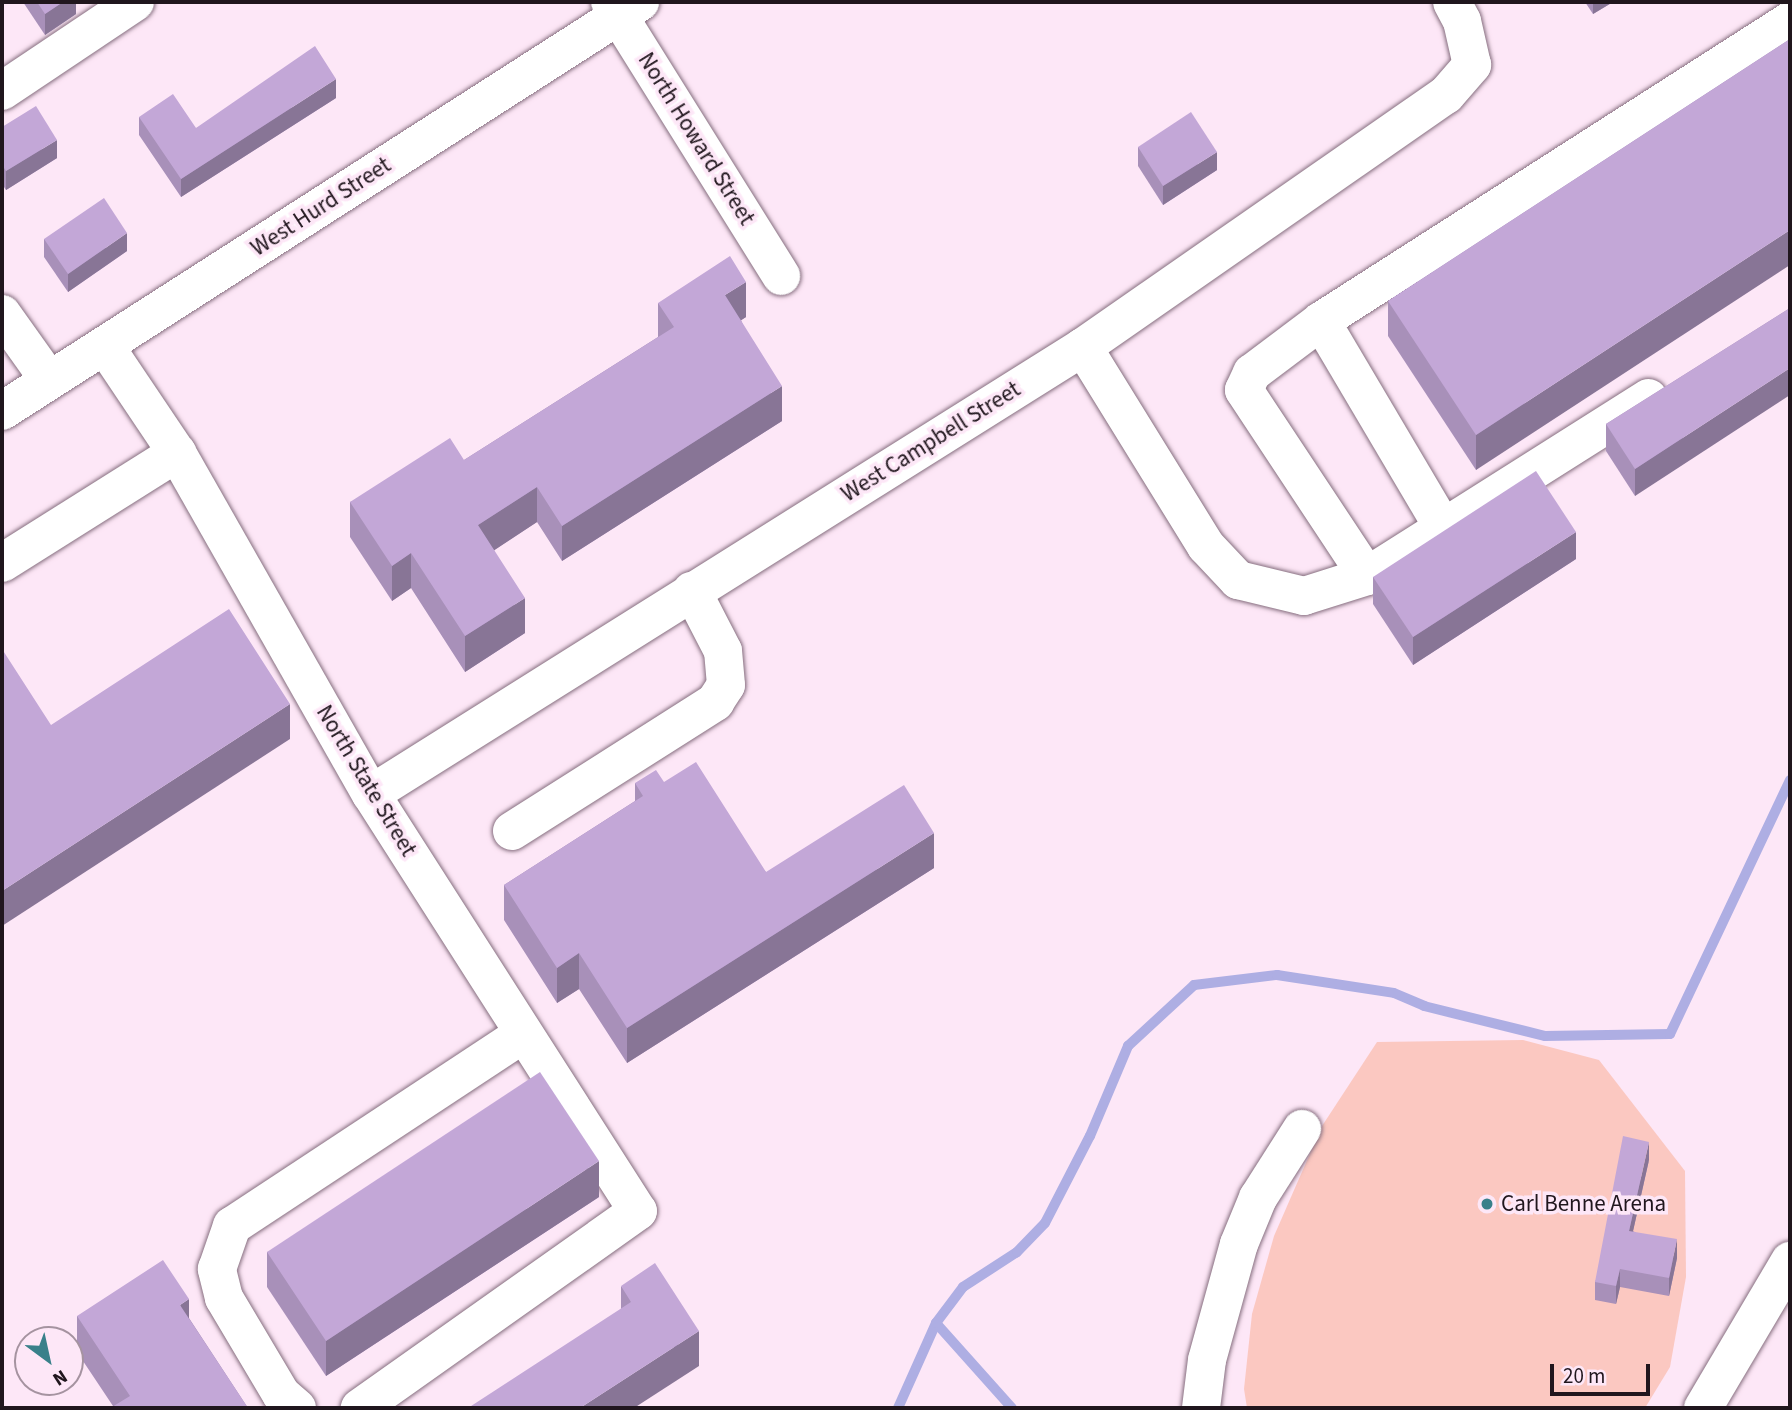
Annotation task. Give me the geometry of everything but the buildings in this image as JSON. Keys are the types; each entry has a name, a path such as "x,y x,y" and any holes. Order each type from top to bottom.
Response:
{"street":[{"path":"2,91 135,2"},
{"name":"West Campbell Street","path":"371,793 1083,347 1446,95 1472,65 1462,21 1452,2"},
{"name":"North Howard Street","path":"623,6 781,276"},
{"name":"West Hurd Street","path":"2,411 623,6"},
{"path":"1367,576 1244,390 1252,373 1321,321 1790,21"},
{"path":"2,314 49,380"},
{"path":"1321,321 1443,527"},
{"name":"North State Street","path":"104,346 177,453 371,793 638,1210 360,1408"},
{"path":"1083,347 1206,546 1238,580 1304,596 1367,576 1674,382"},
{"path":"2,563 177,453"},
{"path":"512,831 715,702 726,685 723,651 692,591"},
{"path":"297,1408 281,1394 224,1298 217,1269 232,1226 523,1034"},
{"path":"1201,1408 1218,1312 1239,1244 1258,1198 1302,1129"},
{"path":"1703,1408 1790,1262"}],"shaded area":[{"name":"Carl Benne Arena","path":"1523,1040 1599,1060 1685,1171 1686,1277 1670,1367 1645,1408 1247,1408 1244,1389 1252,1314 1274,1236 1322,1126 1377,1042"}],"waterway":[{"path":"898,1408 936,1323 963,1287 1017,1252 1045,1223 1090,1136 1128,1046 1194,985 1277,975 1394,993 1424,1006 1545,1036 1670,1034 1790,780"},
{"path":"936,1323 1012,1408"}],"place":[{"name":"Carl Benne Arena","path":"1487,1204"}]}
